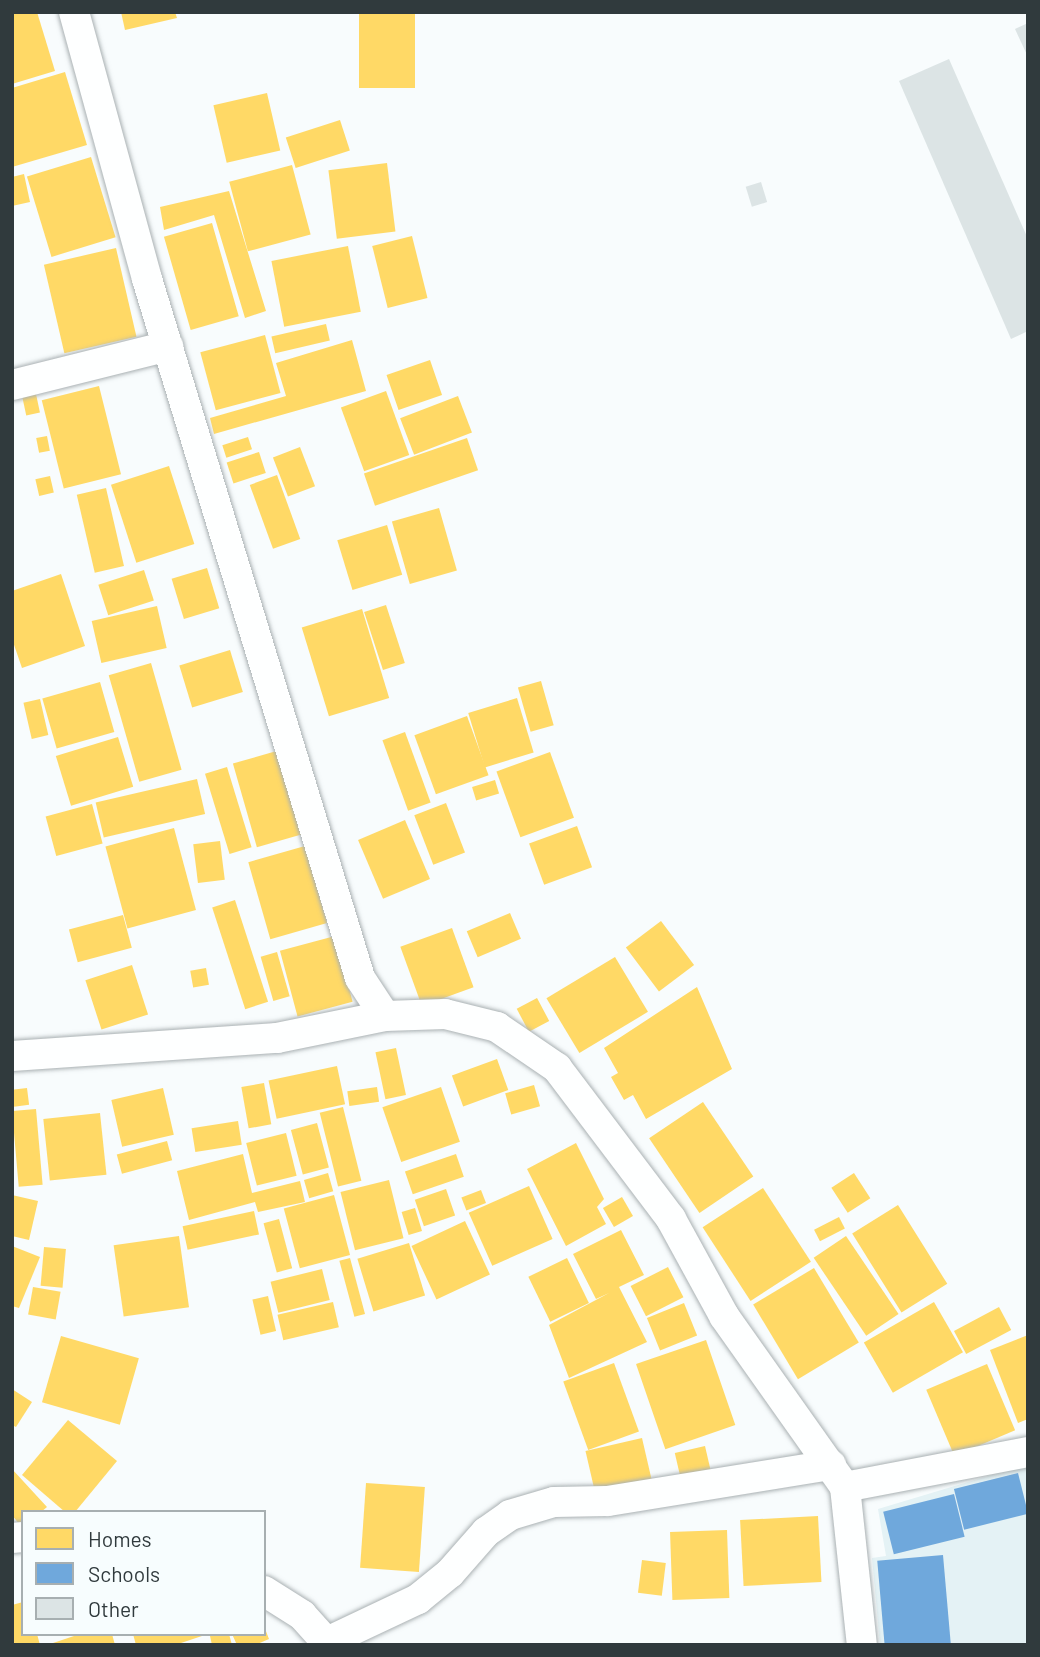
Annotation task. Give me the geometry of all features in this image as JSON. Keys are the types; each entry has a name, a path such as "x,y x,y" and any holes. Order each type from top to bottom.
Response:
{"street":[{"path":"74,12 168,346 360,978 385,1016"},
{"path":"12,385 168,346"},
{"path":"12,1056 277,1038 385,1016 445,1014 497,1027 557,1068 671,1219 724,1317 787,1410 838,1476 862,1645"},
{"path":"266,1592 302,1615 328,1644 418,1599 450,1573 486,1532 510,1515 554,1502 608,1501 789,1474 838,1476 1028,1452"}],"shaded area":[{"path":"1028,1464 1028,1645 880,1645 872,1558 886,1556 878,1509"}],"building: Homes":[{"path":"12,12 37,12 55,71 12,84"},
{"path":"121,12 175,12 177,18 125,30"},
{"path":"359,12 415,12 415,88 359,88"},
{"path":"65,72 87,145 12,167 12,88"},
{"path":"267,93 280,150 227,163 213,105"},
{"path":"340,120 350,150 296,168 286,138"},
{"path":"91,157 116,237 51,257 27,177"},
{"path":"387,163 395,231 337,239 328,170"},
{"path":"292,165 311,235 248,251 229,182"},
{"path":"24,174 30,202 12,206 12,177"},
{"path":"229,191 266,311 245,318 214,215 164,230 160,207"},
{"path":"212,223 239,316 191,330 164,237"},
{"path":"412,236 427,298 388,308 372,246"},
{"path":"348,246 361,312 284,327 271,261"},
{"path":"116,248 136,337 64,353 44,265"},
{"path":"326,324 330,341 275,353 271,337"},
{"path":"265,335 281,393 216,410 200,352"},
{"path":"352,340 366,391 214,434 210,418 286,396 276,363"},
{"path":"430,360 442,395 399,410 387,375"},
{"path":"99,386 121,474 64,489 42,400"},
{"path":"386,391 409,455 364,471 341,407"},
{"path":"36,394 40,413 26,415 22,397"},
{"path":"458,396 472,432 414,455 400,418"},
{"path":"47,436 50,451 39,453 36,438"},
{"path":"248,437 252,449 226,458 222,445"},
{"path":"467,438 478,470 375,506 364,473"},
{"path":"300,447 315,486 288,497 273,457"},
{"path":"259,452 266,473 233,483 227,463"},
{"path":"169,466 194,544 136,563 111,485"},
{"path":"277,475 300,539 273,549 250,485"},
{"path":"50,476 54,493 39,496 35,479"},
{"path":"106,488 124,566 95,573 77,495"},
{"path":"439,508 457,570 410,584 392,522"},
{"path":"387,525 402,575 352,590 337,540"},
{"path":"207,568 219,608 184,619 172,579"},
{"path":"144,570 154,600 108,615 98,585"},
{"path":"61,574 85,646 22,668 12,639 12,591"},
{"path":"386,605 405,663 383,670 364,612"},
{"path":"157,606 167,648 101,663 92,621"},
{"path":"362,609 389,698 329,716 302,627"},
{"path":"230,650 243,692 192,708 179,665"},
{"path":"151,663 182,770 139,782 109,675"},
{"path":"541,681 554,725 531,732 518,688"},
{"path":"100,682 114,732 57,749 42,699"},
{"path":"517,698 534,753 485,767 468,713"},
{"path":"40,699 48,735 32,739 23,703"},
{"path":"467,716 489,775 436,794 414,735"},
{"path":"405,732 431,802 408,811 382,740"},
{"path":"118,737 133,787 71,806 56,756"},
{"path":"280,750 304,834 257,847 233,764"},
{"path":"550,752 574,818 520,837 496,771"},
{"path":"227,767 252,847 230,854 205,774"},
{"path":"197,779 205,814 104,837 96,802"},
{"path":"495,780 499,793 476,800 472,787"},
{"path":"446,803 465,852 433,865 414,815"},
{"path":"92,804 103,844 56,856 46,816"},
{"path":"405,820 430,879 383,899 358,840"},
{"path":"577,826 592,867 544,885 529,843"},
{"path":"174,828 196,910 127,928 105,846"},
{"path":"220,841 225,880 198,883 193,844"},
{"path":"305,846 327,923 270,939 248,862"},
{"path":"235,900 268,1002 245,1009 212,907"},
{"path":"510,913 521,939 478,957 467,931"},
{"path":"123,915 132,948 78,962 69,929"},
{"path":"661,921 694,965 659,991 626,947"},
{"path":"452,928 474,987 422,1006 400,947"},
{"path":"335,936 353,1002 298,1016 280,951"},
{"path":"277,952 290,996 273,1001 261,957"},
{"path":"615,957 648,1012 579,1053 546,998"},
{"path":"132,965 148,1014 101,1030 85,980"},
{"path":"206,968 209,985 193,988 190,971"},
{"path":"697,987 732,1069 646,1119 633,1095 624,1100 611,1077 618,1073 604,1048"},
{"path":"537,998 549,1021 529,1032 517,1009"},
{"path":"396,1048 406,1095 385,1099 375,1052"},
{"path":"497,1059 508,1090 463,1106 452,1075"},
{"path":"337,1066 345,1104 277,1119 269,1081"},
{"path":"264,1083 271,1124 249,1128 241,1087"},
{"path":"534,1085 540,1106 511,1114 505,1093"},
{"path":"377,1087 379,1102 349,1106 347,1091"},
{"path":"441,1087 460,1142 401,1162 382,1107"},
{"path":"27,1088 29,1105 14,1107 12,1090"},
{"path":"163,1088 174,1135 122,1147 111,1100"},
{"path":"703,1102 753,1177 699,1213 649,1138"},
{"path":"343,1107 361,1181 338,1187 320,1113"},
{"path":"36,1109 43,1185 19,1187 12,1111"},
{"path":"100,1113 106,1175 50,1181 43,1119"},
{"path":"238,1121 242,1145 195,1152 192,1128"},
{"path":"317,1123 329,1167 303,1174 291,1130"},
{"path":"286,1133 297,1176 257,1186 246,1143"},
{"path":"167,1141 172,1160 122,1174 117,1154"},
{"path":"576,1143 604,1199 597,1207 606,1224 566,1246 527,1169"},
{"path":"243,1154 252,1193 300,1181 305,1202 258,1212 255,1202 189,1220 177,1171"},
{"path":"456,1154 464,1177 413,1194 405,1172"},
{"path":"328,1173 333,1191 309,1198 304,1180"},
{"path":"854,1173 870,1198 848,1213 831,1188"},
{"path":"389,1180 404,1238 355,1250 340,1192"},
{"path":"529,1186 553,1239 492,1266 469,1213"},
{"path":"763,1188 811,1262 751,1301 703,1227"},
{"path":"446,1189 455,1215 424,1226 415,1200"},
{"path":"481,1190 486,1203 466,1211 461,1198"},
{"path":"12,1195 38,1201 29,1240 12,1236"},
{"path":"334,1195 350,1255 300,1268 284,1208"},
{"path":"622,1197 633,1216 614,1227 603,1208"},
{"path":"898,1205 947,1284 901,1312 852,1234"},
{"path":"415,1208 422,1231 409,1235 402,1212"},
{"path":"254,1211 259,1234 188,1250 183,1226"},
{"path":"839,1217 845,1229 820,1241 814,1230"},
{"path":"279,1219 292,1268 277,1272 264,1223"},
{"path":"465,1221 490,1274 436,1299 412,1246"},
{"path":"621,1230 644,1275 619,1287 647,1342 569,1378 549,1325 609,1293 596,1299 573,1254"},
{"path":"179,1236 189,1307 124,1316 114,1245"},
{"path":"846,1236 899,1314 866,1336 814,1258"},
{"path":"409,1243 425,1296 373,1311 357,1259"},
{"path":"12,1246 40,1257 19,1308 12,1306"},
{"path":"44,1247 66,1249 63,1288 41,1286"},
{"path":"350,1258 365,1314 354,1317 339,1261"},
{"path":"567,1258 589,1303 550,1322 528,1277"},
{"path":"668,1267 683,1297 646,1316 631,1286"},
{"path":"814,1268 859,1343 798,1379 753,1305"},
{"path":"322,1269 330,1300 278,1313 271,1282"},
{"path":"33,1287 61,1292 56,1319 28,1315"},
{"path":"268,1296 276,1331 261,1335 252,1300"},
{"path":"333,1302 339,1327 283,1340 277,1315"},
{"path":"934,1302 963,1352 893,1393 864,1342"},
{"path":"684,1303 697,1335 660,1350 647,1318"},
{"path":"999,1307 1011,1330 966,1354 954,1331"},
{"path":"1028,1335 1028,1419 1018,1423 990,1350"},
{"path":"61,1336 139,1358 120,1425 42,1402"},
{"path":"706,1340 735,1425 665,1449 636,1364"},
{"path":"614,1363 639,1432 588,1450 563,1381"},
{"path":"987,1364 1015,1430 954,1456 926,1390"},
{"path":"12,1389 32,1402 16,1427 12,1425"},
{"path":"68,1420 117,1461 77,1510 63,1510 22,1475"},
{"path":"642,1438 652,1483 596,1496 585,1451"},
{"path":"705,1446 711,1472 681,1479 675,1453"},
{"path":"12,1469 47,1507 43,1510 21,1510 21,1526 12,1515"},
{"path":"366,1483 425,1487 419,1572 360,1568"},
{"path":"818,1516 821,1582 744,1586 740,1520"},
{"path":"727,1530 729,1598 672,1600 670,1532"},
{"path":"642,1560 666,1563 662,1596 638,1593"},
{"path":"21,1603 21,1636 38,1636 40,1645 12,1645 12,1605"},
{"path":"266,1631 269,1639 255,1645 237,1645 233,1636 266,1636"},
{"path":"74,1636 113,1636 115,1645 47,1645"},
{"path":"134,1636 202,1636 175,1645 136,1645"},
{"path":"210,1636 230,1636 232,1645 212,1645"}],"building: Schools":[{"path":"1018,1473 1028,1514 964,1530 954,1489"},
{"path":"954,1494 965,1537 894,1554 883,1512"},
{"path":"943,1555 951,1645 885,1645 877,1561"}],"building: Other":[{"path":"1028,23 1028,57 1015,29"},
{"path":"949,59 1028,239 1028,331 1011,339 899,81"},
{"path":"761,182 767,202 752,207 746,187"}]}
